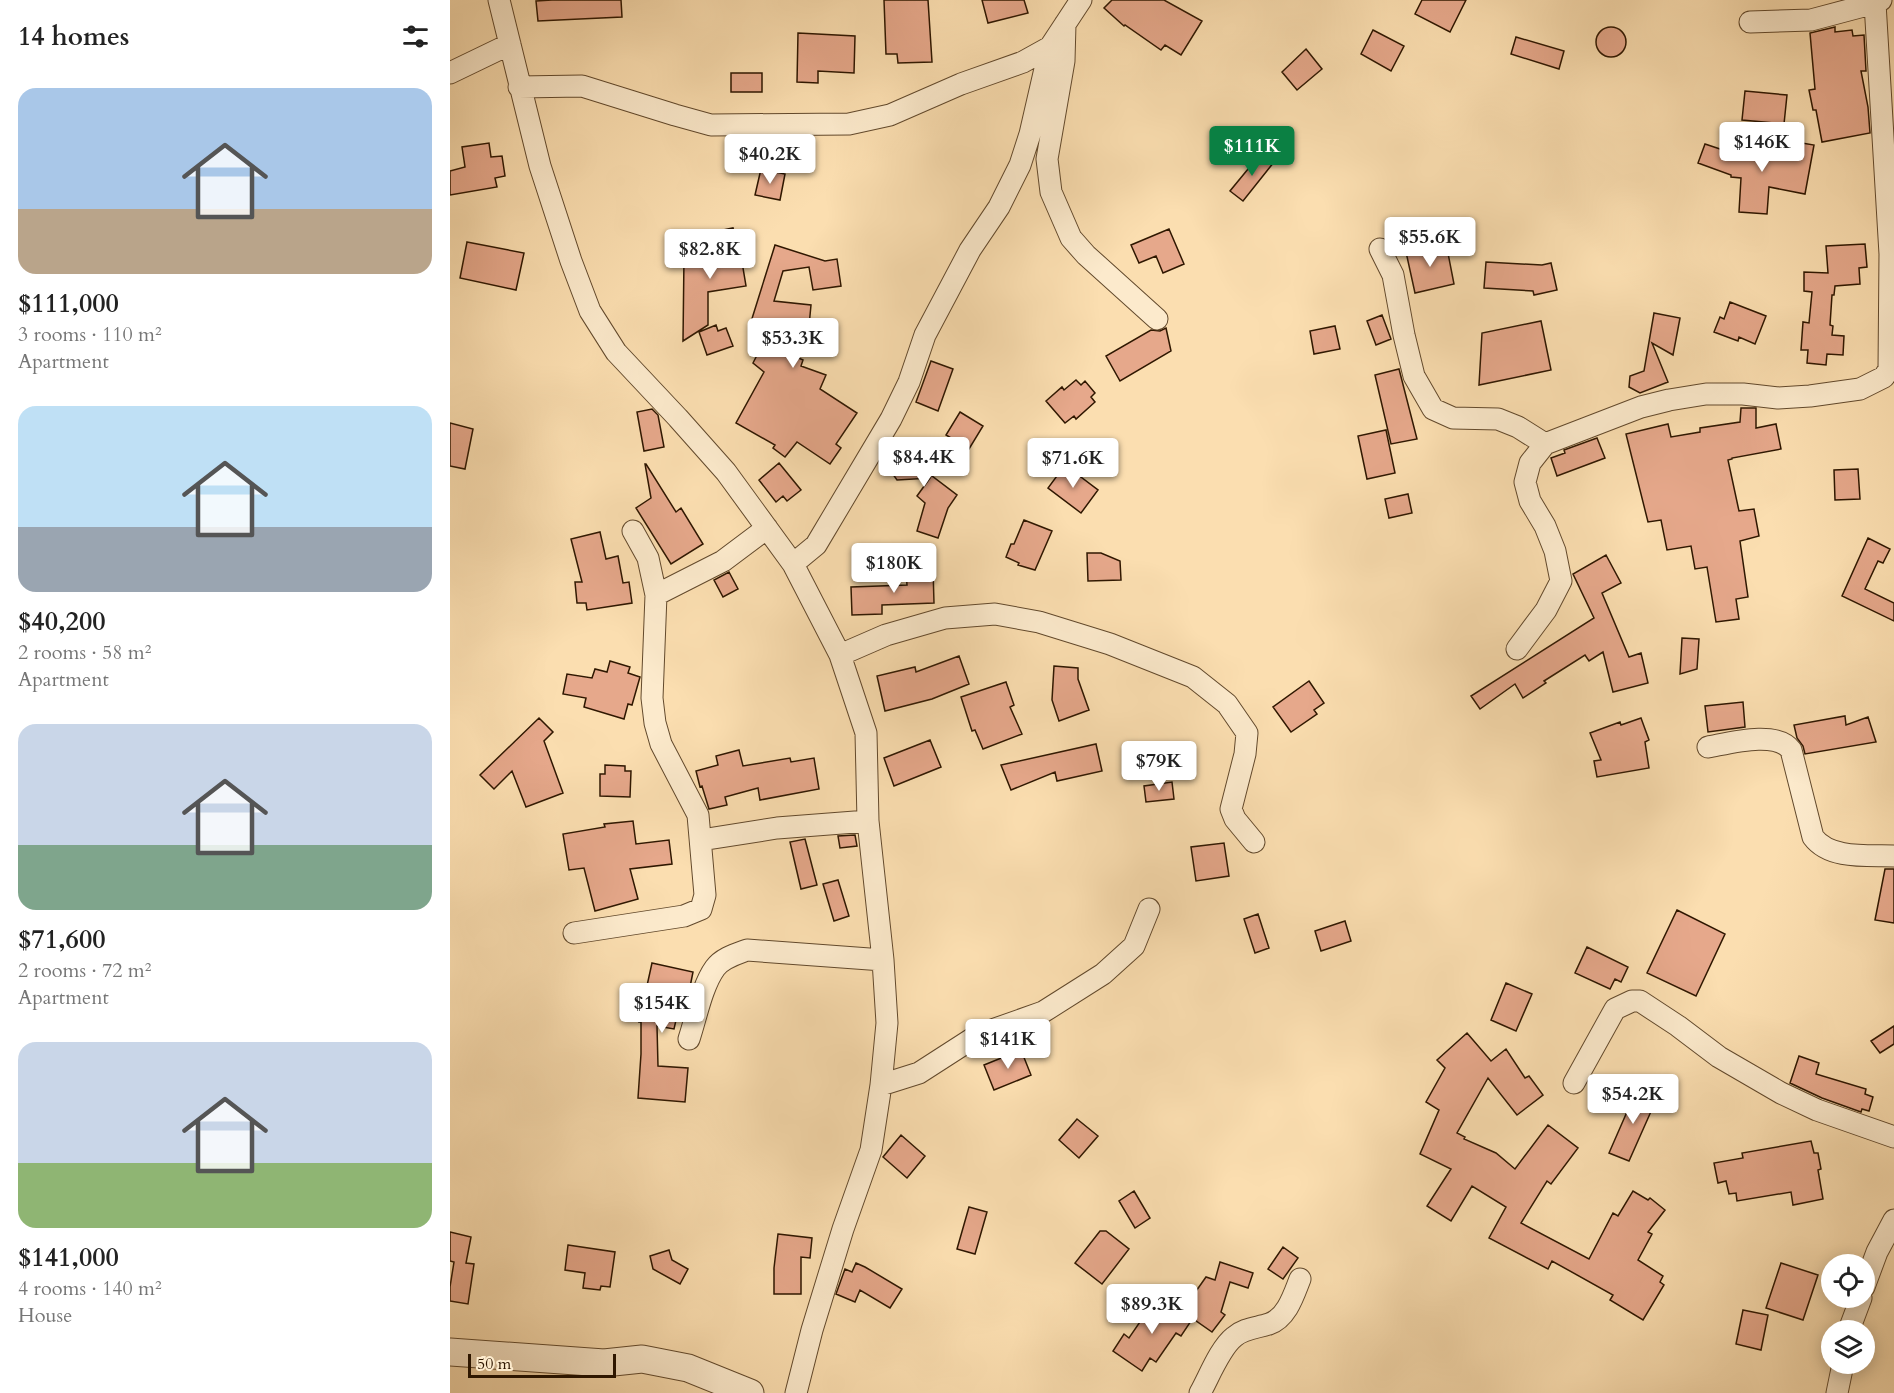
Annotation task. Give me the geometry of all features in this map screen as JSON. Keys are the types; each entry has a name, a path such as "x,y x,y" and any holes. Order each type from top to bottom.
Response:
{"street":[{"path":"499,0 540,166 590,311 616,352 726,472 794,564 840,655 866,733 868,821 883,960 887,1023 881,1085 871,1150 822,1297 796,1393"},
{"path":"794,564 816,545 891,418 909,382 925,335 969,250 999,207 1020,165 1030,134 1050,47 1081,0"},
{"path":"1517,649 1546,610 1560,581 1555,551 1545,526 1530,501 1525,482 1530,463 1545,444 1641,407 1669,400 1706,394 1743,394 1778,398 1810,396 1860,388 1884,377 1889,369 1890,254 1878,2 1811,20 1750,22"},
{"path":"1065,24 1064,61 1047,159 1051,192 1071,238 1086,255 1157,319"},
{"path":"450,73 510,44"},
{"path":"519,87 582,86 711,125 849,123 899,111 961,84 1023,62 1050,47"},
{"path":"1380,249 1392,275 1414,376 1433,409 1453,417 1498,419 1518,427 1545,444"},
{"path":"656,595 723,561 767,528"},
{"path":"574,933 684,916 700,909 705,895 698,815 661,744 655,723 652,698 656,595 648,558 633,531"},
{"path":"840,655 886,635 945,618 995,614 1039,622 1110,644 1193,676 1227,704 1247,733 1245,754 1232,809 1235,819 1254,842"},
{"path":"1708,747 1750,740 1776,740 1786,744 1791,750 1813,837 1817,842 1834,852 1894,856"},
{"path":"701,840 777,828 868,821"},
{"path":"881,1085 919,1073 978,1035 1043,1012 1102,974 1134,946 1149,909"},
{"path":"689,1039 704,990 715,967 730,956 747,950 883,960"},
{"path":"1574,1083 1615,1009 1632,1001 1640,1001 1719,1057 1781,1093 1817,1110 1894,1137"},
{"path":"1875,1257 1894,1220"},
{"path":"1200,1393 1228,1342 1237,1334 1250,1328 1272,1323 1282,1315 1293,1298 1300,1279"},
{"path":"450,1352 604,1363 642,1359 688,1368 750,1393"},
{"path":"1837,1393 1841,1374"}],"building":[{"path":"621,0 622,17 538,21 536,1"},
{"path":"884,0 928,0 932,62 898,63 897,54 886,54"},
{"path":"982,0 1024,0 1028,13 988,23"},
{"path":"1112,0 1164,0 1202,21 1181,55 1165,45 1161,50 1124,26 1104,8"},
{"path":"1422,0 1466,0 1450,32 1415,14"},
{"path":"1611,27 1622,31 1626,42 1622,53 1611,57 1600,53 1596,42 1600,31"},
{"path":"1835,27 1835,32 1852,30 1853,36 1864,35 1866,71 1861,71 1870,133 1822,142 1816,110 1813,110 1809,90 1815,89 1810,33"},
{"path":"1373,30 1404,46 1391,71 1361,54"},
{"path":"798,33 855,36 854,73 818,71 818,83 797,82"},
{"path":"1516,37 1564,51 1559,69 1511,54"},
{"path":"1306,49 1322,69 1297,90 1282,72"},
{"path":"731,73 762,73 762,92 731,92"},
{"path":"1745,91 1787,95 1784,124 1742,120"},
{"path":"1796,142 1814,145 1805,194 1769,187 1767,214 1739,212 1741,178 1731,177 1731,175 1698,163 1705,144 1726,151 1793,157"},
{"path":"489,143 491,157 502,156 505,176 495,178 497,187 450,195 450,171 465,167 462,147"},
{"path":"1262,152 1274,162 1243,201 1230,191"},
{"path":"761,169 785,174 780,200 755,195"},
{"path":"733,228 737,245 739,244 746,286 708,292 708,325 683,341 684,257 717,257 713,232"},
{"path":"1169,229 1184,264 1163,273 1156,256 1139,263 1131,245"},
{"path":"467,242 524,253 516,290 460,278"},
{"path":"1446,243 1454,284 1415,293 1406,252"},
{"path":"1865,244 1867,267 1859,268 1860,284 1835,286 1834,295 1832,295 1830,325 1833,326 1832,335 1844,336 1843,355 1827,354 1826,365 1807,363 1808,350 1801,350 1803,322 1809,323 1812,292 1804,291 1804,272 1828,273 1826,246"},
{"path":"775,245 825,261 837,259 841,286 813,290 809,267 783,271 774,301 811,305 809,326 794,356 803,360 801,366 826,375 820,389 857,413 836,444 841,448 830,464 797,442 785,457 773,448 775,445 736,423 764,372 753,363 773,324 750,325"},
{"path":"1486,262 1542,265 1551,263 1557,290 1534,295 1533,291 1484,288"},
{"path":"1730,302 1766,316 1755,344 1739,337 1738,341 1714,332 1720,317 1724,319"},
{"path":"1654,313 1680,318 1673,355 1652,343 1668,382 1640,393 1629,387 1630,376 1644,371"},
{"path":"1382,315 1391,339 1376,345 1367,321"},
{"path":"1541,321 1551,370 1479,385 1482,333"},
{"path":"716,325 718,331 726,328 733,346 707,355 699,332"},
{"path":"1335,326 1340,349 1314,354 1310,331"},
{"path":"1166,328 1171,351 1120,381 1106,356 1151,330 1160,331"},
{"path":"931,361 953,369 938,411 916,402"},
{"path":"1399,369 1417,439 1391,444 1375,375"},
{"path":"1076,380 1081,385 1085,381 1095,393 1091,397 1095,402 1076,419 1074,416 1065,423 1046,401 1062,387 1064,390"},
{"path":"1741,408 1756,408 1756,428 1776,424 1781,449 1728,460 1739,511 1754,509 1759,536 1740,541 1748,597 1736,599 1739,619 1716,622 1707,567 1695,569 1691,546 1667,550 1661,520 1648,522 1626,434 1668,424 1671,437 1700,432 1700,428 1740,422"},
{"path":"652,409 658,415 664,447 644,451 637,412"},
{"path":"960,412 983,426 969,449 946,435"},
{"path":"450,423 473,429 465,469 450,466"},
{"path":"1386,430 1395,473 1367,479 1358,436"},
{"path":"1597,438 1605,458 1557,476 1551,458 1565,453 1564,450"},
{"path":"916,440 929,451 919,466 957,495 948,508 938,538 917,531 925,503 917,496 930,478 897,480 890,470 907,441 913,445"},
{"path":"779,463 801,490 787,501 783,496 776,502 759,480"},
{"path":"645,464 676,512 681,508 703,544 671,564 636,508 651,498"},
{"path":"1065,465 1098,490 1081,513 1048,488"},
{"path":"1858,469 1860,499 1835,500 1834,470"},
{"path":"1408,494 1412,513 1389,518 1385,499"},
{"path":"1024,520 1052,531 1035,570 1018,565 1019,563 1006,557"},
{"path":"600,532 606,559 618,556 623,583 629,582 632,603 587,610 586,603 577,603 575,582 582,582 571,539"},
{"path":"1868,538 1890,549 1883,563 1878,561 1865,589 1894,603 1894,621 1842,596"},
{"path":"1087,553 1101,553 1120,561 1121,580 1088,581"},
{"path":"1606,555 1621,583 1602,593 1629,657 1641,653 1648,683 1613,692 1603,652 1589,661 1585,655 1544,681 1546,683 1523,698 1515,684 1480,709 1471,696 1594,618 1573,574"},
{"path":"933,569 934,603 882,605 882,614 852,615 851,587 907,585 906,570"},
{"path":"729,572 738,589 723,597 714,580"},
{"path":"1682,638 1699,639 1697,669 1680,674"},
{"path":"959,656 969,684 932,699 885,711 877,676 915,667 916,672"},
{"path":"610,661 630,667 628,673 640,677 632,705 628,704 624,719 584,707 586,698 563,694 567,674 592,678 595,669 607,672"},
{"path":"1054,666 1078,668 1078,679 1089,710 1059,721 1052,700"},
{"path":"1309,681 1324,703 1314,710 1317,714 1291,732 1273,707"},
{"path":"1006,682 1014,705 1010,707 1022,734 983,749 975,730 972,731 961,697"},
{"path":"1743,702 1745,727 1708,732 1705,706"},
{"path":"1845,716 1846,725 1868,717 1876,742 1805,754 1797,738 1794,725"},
{"path":"539,718 553,732 544,741 563,793 526,807 512,771 494,789 480,775"},
{"path":"1641,718 1649,740 1645,742 1649,768 1597,777 1594,761 1601,760 1590,733 1620,722 1621,725"},
{"path":"930,740 941,767 894,786 884,758"},
{"path":"1096,744 1102,771 1057,781 1055,772 1011,790 1001,765"},
{"path":"739,750 743,766 790,758 791,762 814,758 819,789 760,800 758,788 725,797 727,805 709,809 696,771 718,765 716,756"},
{"path":"605,765 625,766 625,771 631,771 630,797 600,796 600,774 605,774"},
{"path":"1172,782 1174,799 1146,802 1144,786"},
{"path":"633,821 636,844 669,840 672,864 630,869 638,899 595,911 584,868 569,870 563,834 605,827 604,824"},
{"path":"855,835 857,846 840,848 838,836"},
{"path":"805,839 817,885 801,889 790,842"},
{"path":"1224,843 1229,876 1196,881 1191,847"},
{"path":"1885,869 1894,869 1894,923 1875,920"},
{"path":"838,880 849,916 834,921 823,884"},
{"path":"1677,910 1725,934 1696,996 1647,973"},
{"path":"1258,914 1269,948 1255,953 1244,919"},
{"path":"1345,921 1351,941 1321,951 1315,931"},
{"path":"1587,947 1628,967 1621,982 1615,979 1610,989 1575,973"},
{"path":"652,963 693,972 689,992 683,990 674,1029 657,1026 658,1066 688,1068 685,1102 638,1098 641,1054 641,1022 639,1022"},
{"path":"1506,983 1532,994 1516,1031 1491,1020"},
{"path":"1894,1026 1894,1044 1880,1053 1871,1041"},
{"path":"1467,1033 1491,1061 1506,1049 1525,1078 1529,1076 1543,1095 1517,1115 1488,1078 1457,1133 1465,1137 1464,1139 1496,1153 1515,1169 1548,1125 1578,1148 1551,1184 1547,1181 1521,1223 1589,1259 1613,1213 1618,1216 1633,1191 1648,1200 1650,1198 1665,1210 1648,1232 1652,1234 1638,1260 1663,1276 1660,1282 1664,1285 1643,1320 1610,1300 1613,1295 1552,1261 1548,1269 1489,1238 1506,1207 1472,1186 1451,1221 1427,1206 1451,1169 1420,1154 1439,1110 1426,1102 1445,1068 1437,1060"},
{"path":"1021,1050 1031,1075 994,1090 984,1065"},
{"path":"1799,1056 1819,1063 1816,1074 1866,1089 1865,1094 1873,1097 1869,1111 1862,1109 1861,1112 1790,1083"},
{"path":"1637,1089 1657,1098 1629,1161 1609,1153"},
{"path":"1077,1119 1098,1136 1079,1158 1059,1140"},
{"path":"901,1135 925,1156 907,1178 883,1157"},
{"path":"1811,1141 1814,1153 1818,1153 1821,1169 1818,1170 1823,1199 1793,1205 1791,1192 1737,1201 1736,1193 1729,1194 1726,1181 1718,1183 1714,1163 1743,1158 1742,1153"},
{"path":"1134,1191 1150,1218 1135,1228 1119,1201"},
{"path":"969,1207 987,1212 975,1254 957,1249"},
{"path":"1100,1231 1106,1231 1129,1249 1102,1284 1075,1263"},
{"path":"450,1232 471,1237 466,1263 474,1264 468,1304 450,1301 454,1262 450,1261"},
{"path":"778,1234 812,1238 810,1258 801,1257 801,1294 774,1294"},
{"path":"568,1245 615,1252 610,1287 601,1286 600,1290 583,1288 585,1273 565,1270"},
{"path":"1283,1247 1298,1258 1283,1279 1268,1269"},
{"path":"669,1250 672,1260 688,1269 680,1284 653,1269 650,1256"},
{"path":"1220,1262 1253,1273 1248,1288 1230,1282 1221,1312 1225,1315 1212,1332 1182,1311 1206,1277 1215,1280"},
{"path":"856,1263 902,1289 890,1308 860,1290 855,1302 836,1294 845,1269 852,1272"},
{"path":"1781,1263 1818,1275 1803,1320 1766,1308"},
{"path":"1157,1297 1191,1321 1181,1336 1176,1333 1156,1362 1150,1358 1142,1371 1113,1351 1124,1334 1129,1338"},
{"path":"1743,1310 1768,1315 1761,1350 1736,1344"}]}
